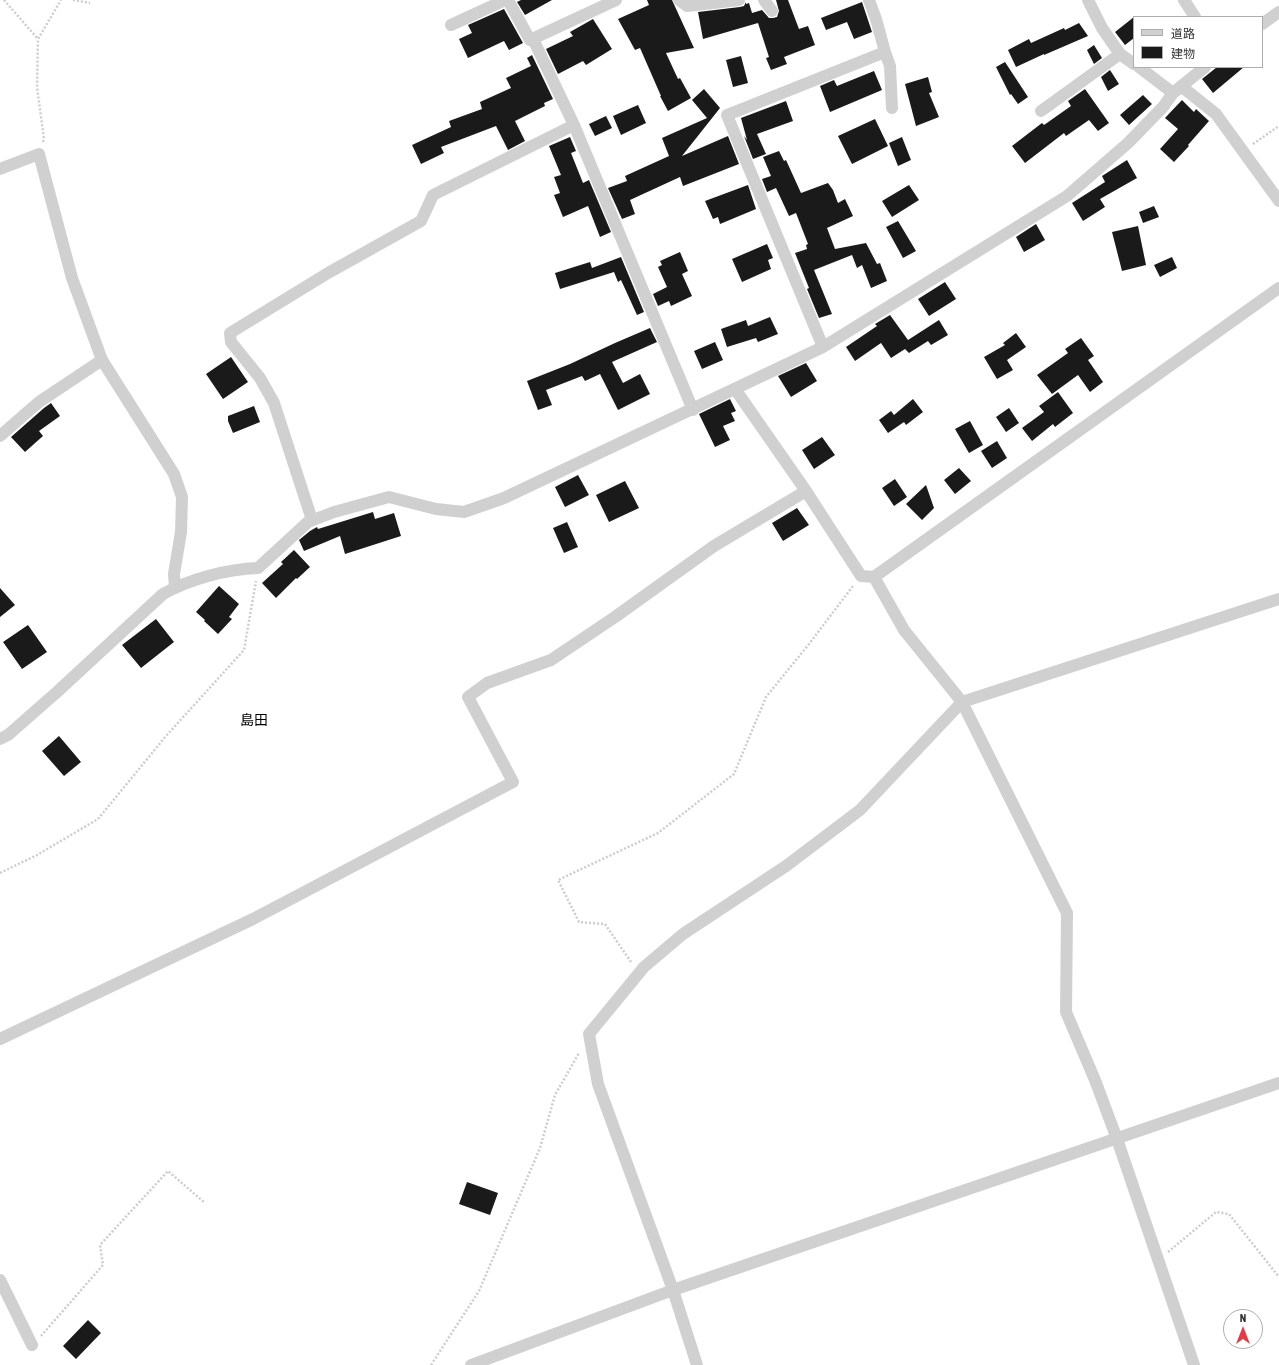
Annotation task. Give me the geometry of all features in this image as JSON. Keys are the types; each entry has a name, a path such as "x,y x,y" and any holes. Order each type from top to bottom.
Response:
{"street":[{"path":"452,25 505,0"},
{"path":"508,0 530,40 533,40 574,125 693,410"},
{"path":"533,40 616,0"},
{"path":"679,0 687,6 739,0"},
{"path":"764,0 772,12"},
{"path":"870,0 890,66 892,108"},
{"path":"1088,0 1102,28 1120,54 1133,63"},
{"path":"1184,0 1194,16"},
{"path":"1263,23 1279,12"},
{"path":"823,347 728,115 885,52"},
{"path":"1041,111 1120,54"},
{"path":"1141,68 1216,114 1279,201"},
{"path":"0,739 8,735 57,692 163,594 175,588 217,574 241,569 258,568 312,520 334,512 389,497 436,509 464,512 504,498 693,410 823,347 1067,196 1128,143 1163,107 1177,89 1204,68"},
{"path":"312,520 274,403 260,378 231,342 230,333 328,273 421,221 433,196 574,125"},
{"path":"0,169 39,154 72,278 102,360 174,474 182,497 181,532 174,574 175,588"},
{"path":"735,389 806,491 861,576 874,577 1279,288"},
{"path":"0,436 39,402 102,360"},
{"path":"0,1039 253,919 513,782 468,697 487,683 551,660 615,617 714,546 806,491"},
{"path":"874,577 904,630 962,702 1067,913 1066,1012 1095,1080 1117,1139 1194,1365"},
{"path":"697,1365 673,1290 598,1084 589,1034 639,975 644,967 683,934 786,866 860,810 962,702 1279,599"},
{"path":"471,1365 673,1290 1279,1083"},
{"path":"0,1280 32,1345"}],"path":[{"path":"4,0 38,39"},
{"path":"39,154 44,139 37,87 38,39 61,0"},
{"path":"73,0 90,3"},
{"path":"1243,152 1279,126"},
{"path":"0,873 37,855 98,820 166,736 244,650 258,568"},
{"path":"639,975 605,924 579,922 558,880 658,833 734,774 766,697 861,576"},
{"path":"431,1365 479,1291 540,1148 555,1095 589,1034"},
{"path":"32,1345 103,1265 100,1245 168,1171 205,1203"},
{"path":"1159,1260 1216,1212 1229,1214 1279,1277"}],"building":[{"path":"521,0 552,0 525,15 517,2"},
{"path":"647,0 672,0 694,48 666,53 678,79 680,78 691,98 668,111 660,96 640,48 635,50 618,19 649,5"},
{"path":"776,0 788,0 799,29 808,26 815,45 784,57 787,64 771,70 766,58 769,57 758,23 703,39 698,12 740,7 744,6 746,2 746,4 749,3 752,13 762,10 769,18 773,18 777,17 779,11"},
{"path":"862,2 872,32 854,39 847,22 826,30 821,18"},
{"path":"504,9 523,43 509,50 504,41 468,58 459,39 472,33 468,25"},
{"path":"1133,18 1133,39 1125,45 1115,32"},
{"path":"593,19 612,49 586,65 583,61 558,74 546,49 573,36 570,32"},
{"path":"1079,23 1088,36 1016,67 1008,50 1029,39 1031,43"},
{"path":"1094,45 1102,58 1094,64 1087,50"},
{"path":"532,55 553,99 544,103 545,106 515,121 525,141 508,150 496,126 441,147 444,153 421,164 412,145 451,127 449,121 482,109 480,102 511,88 506,78 531,66 527,58"},
{"path":"741,56 748,83 733,87 726,60"},
{"path":"1005,62 1028,97 1018,104 1011,94 1010,95 996,67"},
{"path":"1216,68 1243,68 1213,93 1202,79"},
{"path":"1110,70 1119,84 1108,91 1101,77"},
{"path":"874,71 882,90 830,112 820,86 834,80 837,86"},
{"path":"928,77 932,92 929,93 939,117 916,126 905,84"},
{"path":"704,89 720,108 682,156 728,136 739,164 683,186 680,177 630,200 635,214 622,219 608,188 627,181 625,176 669,156 662,138 707,118 692,100"},
{"path":"1085,89 1109,123 1098,131 1089,120 1066,136 1064,133 1025,163 1012,146 1042,123 1044,125 1071,106 1068,101"},
{"path":"1143,95 1152,104 1129,125 1120,115"},
{"path":"1182,100 1194,112 1196,109 1209,121 1174,162 1160,149 1178,129 1165,118"},
{"path":"786,101 793,121 757,134 766,154 753,159 744,136 747,140 741,118"},
{"path":"638,105 646,123 621,135 613,116"},
{"path":"606,116 612,128 595,136 589,124"},
{"path":"875,119 888,146 852,164 838,136"},
{"path":"570,137 576,151 571,153 583,183 589,180 611,232 600,237 588,206 563,217 554,195 560,193 554,177 561,175 549,146"},
{"path":"902,137 911,160 898,166 889,143"},
{"path":"779,151 784,161 786,160 801,193 828,183 833,190 838,203 845,199 853,216 827,228 835,249 866,243 877,264 880,263 887,281 871,288 862,265 857,268 852,255 814,270 832,314 819,318 807,289 809,288 795,253 807,249 806,245 808,244 796,213 789,216 776,188 767,192 762,179 771,176 763,157"},
{"path":"1127,160 1137,178 1100,199 1105,207 1083,221 1072,203 1105,182 1102,176"},
{"path":"748,185 756,209 720,224 718,217 713,219 705,201"},
{"path":"909,185 919,200 892,217 882,201"},
{"path":"1154,206 1159,217 1143,223 1139,212"},
{"path":"898,221 916,251 903,258 886,227"},
{"path":"1036,224 1045,240 1024,252 1016,237"},
{"path":"1138,226 1146,265 1122,271 1112,232"},
{"path":"767,244 773,258 768,260 771,269 742,282 732,259"},
{"path":"680,252 688,271 682,274 692,296 671,306 669,301 658,306 653,294 667,287 658,267 662,265 660,261"},
{"path":"621,257 644,312 637,315 621,280 618,282 614,272 560,289 555,273 590,262 592,268"},
{"path":"1172,257 1177,268 1160,277 1154,265"},
{"path":"945,282 956,299 929,316 918,299"},
{"path":"890,315 908,340 939,320 948,335 931,345 928,341 909,353 905,349 891,358 881,343 855,361 846,347 877,326 875,324"},
{"path":"770,317 778,334 758,342 756,338 727,347 721,329 746,320 748,326"},
{"path":"650,328 657,342 612,362 623,383 640,374 650,394 618,410 600,374 585,381 582,376 546,390 552,405 538,410 527,381 570,364"},
{"path":"1016,333 1026,347 1007,360 1013,370 997,379 984,357 1005,345 1003,343"},
{"path":"1081,338 1094,356 1088,360 1103,382 1090,392 1078,375 1052,394 1037,375 1068,353 1065,349"},
{"path":"715,342 723,360 702,369 694,351"},
{"path":"231,357 248,382 223,399 206,374"},
{"path":"806,363 817,381 791,397 778,376"},
{"path":"1058,392 1073,413 1055,427 1053,424 1032,441 1022,428 1044,412 1039,406"},
{"path":"730,399 736,411 731,413 735,421 723,426 730,440 715,447 699,414"},
{"path":"913,399 923,412 906,425 904,422 888,433 879,420 891,411 894,415"},
{"path":"51,403 60,416 39,431 43,436 25,452 11,437"},
{"path":"254,406 260,422 233,433 228,421 228,416"},
{"path":"1009,408 1019,423 1006,432 996,417"},
{"path":"970,421 983,445 969,453 955,429"},
{"path":"822,437 835,455 814,469 802,450"},
{"path":"997,441 1007,458 992,468 981,451"},
{"path":"959,468 971,481 955,494 944,480"},
{"path":"578,475 589,495 565,507 555,487"},
{"path":"895,479 907,497 894,506 882,488"},
{"path":"625,481 639,508 609,522 596,495"},
{"path":"926,485 934,508 922,520 906,504"},
{"path":"797,508 809,525 783,541 772,523"},
{"path":"373,512 375,519 394,513 401,536 345,554 340,536 304,551 299,540 317,527 318,529"},
{"path":"567,522 578,547 564,553 553,528"},
{"path":"294,550 310,567 297,579 296,578 276,598 262,583 283,564 281,562"},
{"path":"219,586 239,604 229,617 232,619 218,634 196,612"},
{"path":"0,588 15,605 0,617"},
{"path":"156,619 174,642 141,668 122,645"},
{"path":"28,625 47,652 22,669 3,642"},
{"path":"59,736 81,762 64,776 42,751"},
{"path":"467,1182 498,1193 490,1215 459,1204"},
{"path":"88,1320 101,1333 76,1359 63,1346"}],"district":[{"name":"島田","path":"254,721"}]}
